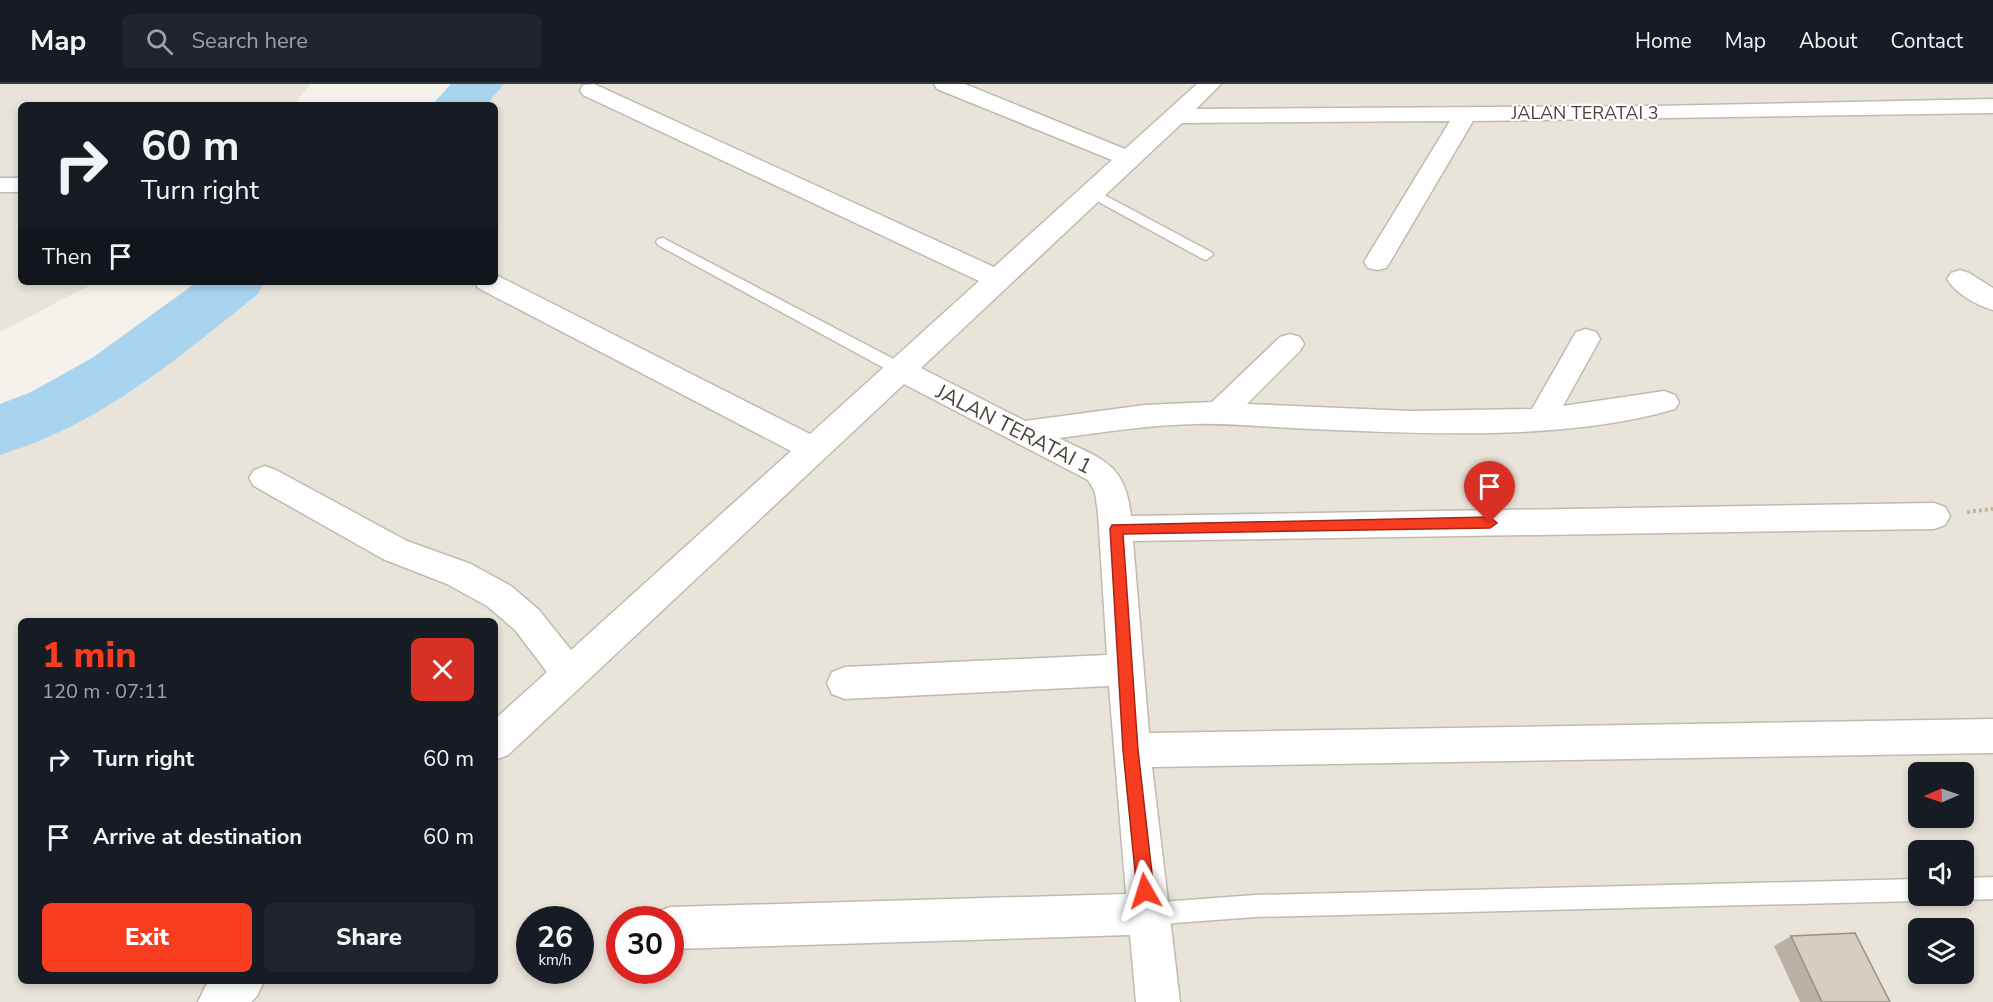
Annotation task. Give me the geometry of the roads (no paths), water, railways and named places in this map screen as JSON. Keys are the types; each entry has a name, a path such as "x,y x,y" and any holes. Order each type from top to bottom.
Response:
{"street":[{"path":"945,84 1130,159"},
{"path":"498,739 1210,84"},
{"path":"591,90 999,280"},
{"name":"JALAN TERATAI 3","path":"1176,116 1665,112 1993,106"},
{"path":"1377,262 1466,113"},
{"path":"0,185 18,186"},
{"path":"1960,279 1993,301"},
{"path":"494,285 814,449"},
{"path":"1540,421 1586,339"},
{"path":"1219,413 1290,344"},
{"name":"JALAN TERATAI 1","path":"900,370 1099,472 1108,483 1113,497 1131,750 1158,1002"},
{"path":"1022,432 1152,415 1219,413 1325,419 1540,421 1622,411 1664,402"},
{"path":"265,478 395,550 459,574 499,597 527,620 569,674"},
{"path":"1116,529 1934,516"},
{"path":"845,683 1125,670"},
{"path":"1131,750 1993,735"},
{"path":"684,928 1148,914"},
{"path":"220,1002 239,984"}],"lane":[{"path":"1093,193 1206,255"},
{"path":"663,242 900,370"},
{"path":"1974,889 1993,888"},
{"path":"1148,914 1255,906 1908,890"}],"waterway":[{"path":"460,102 480,84"},
{"path":"0,431 54,408 114,374 232,285"}]}
